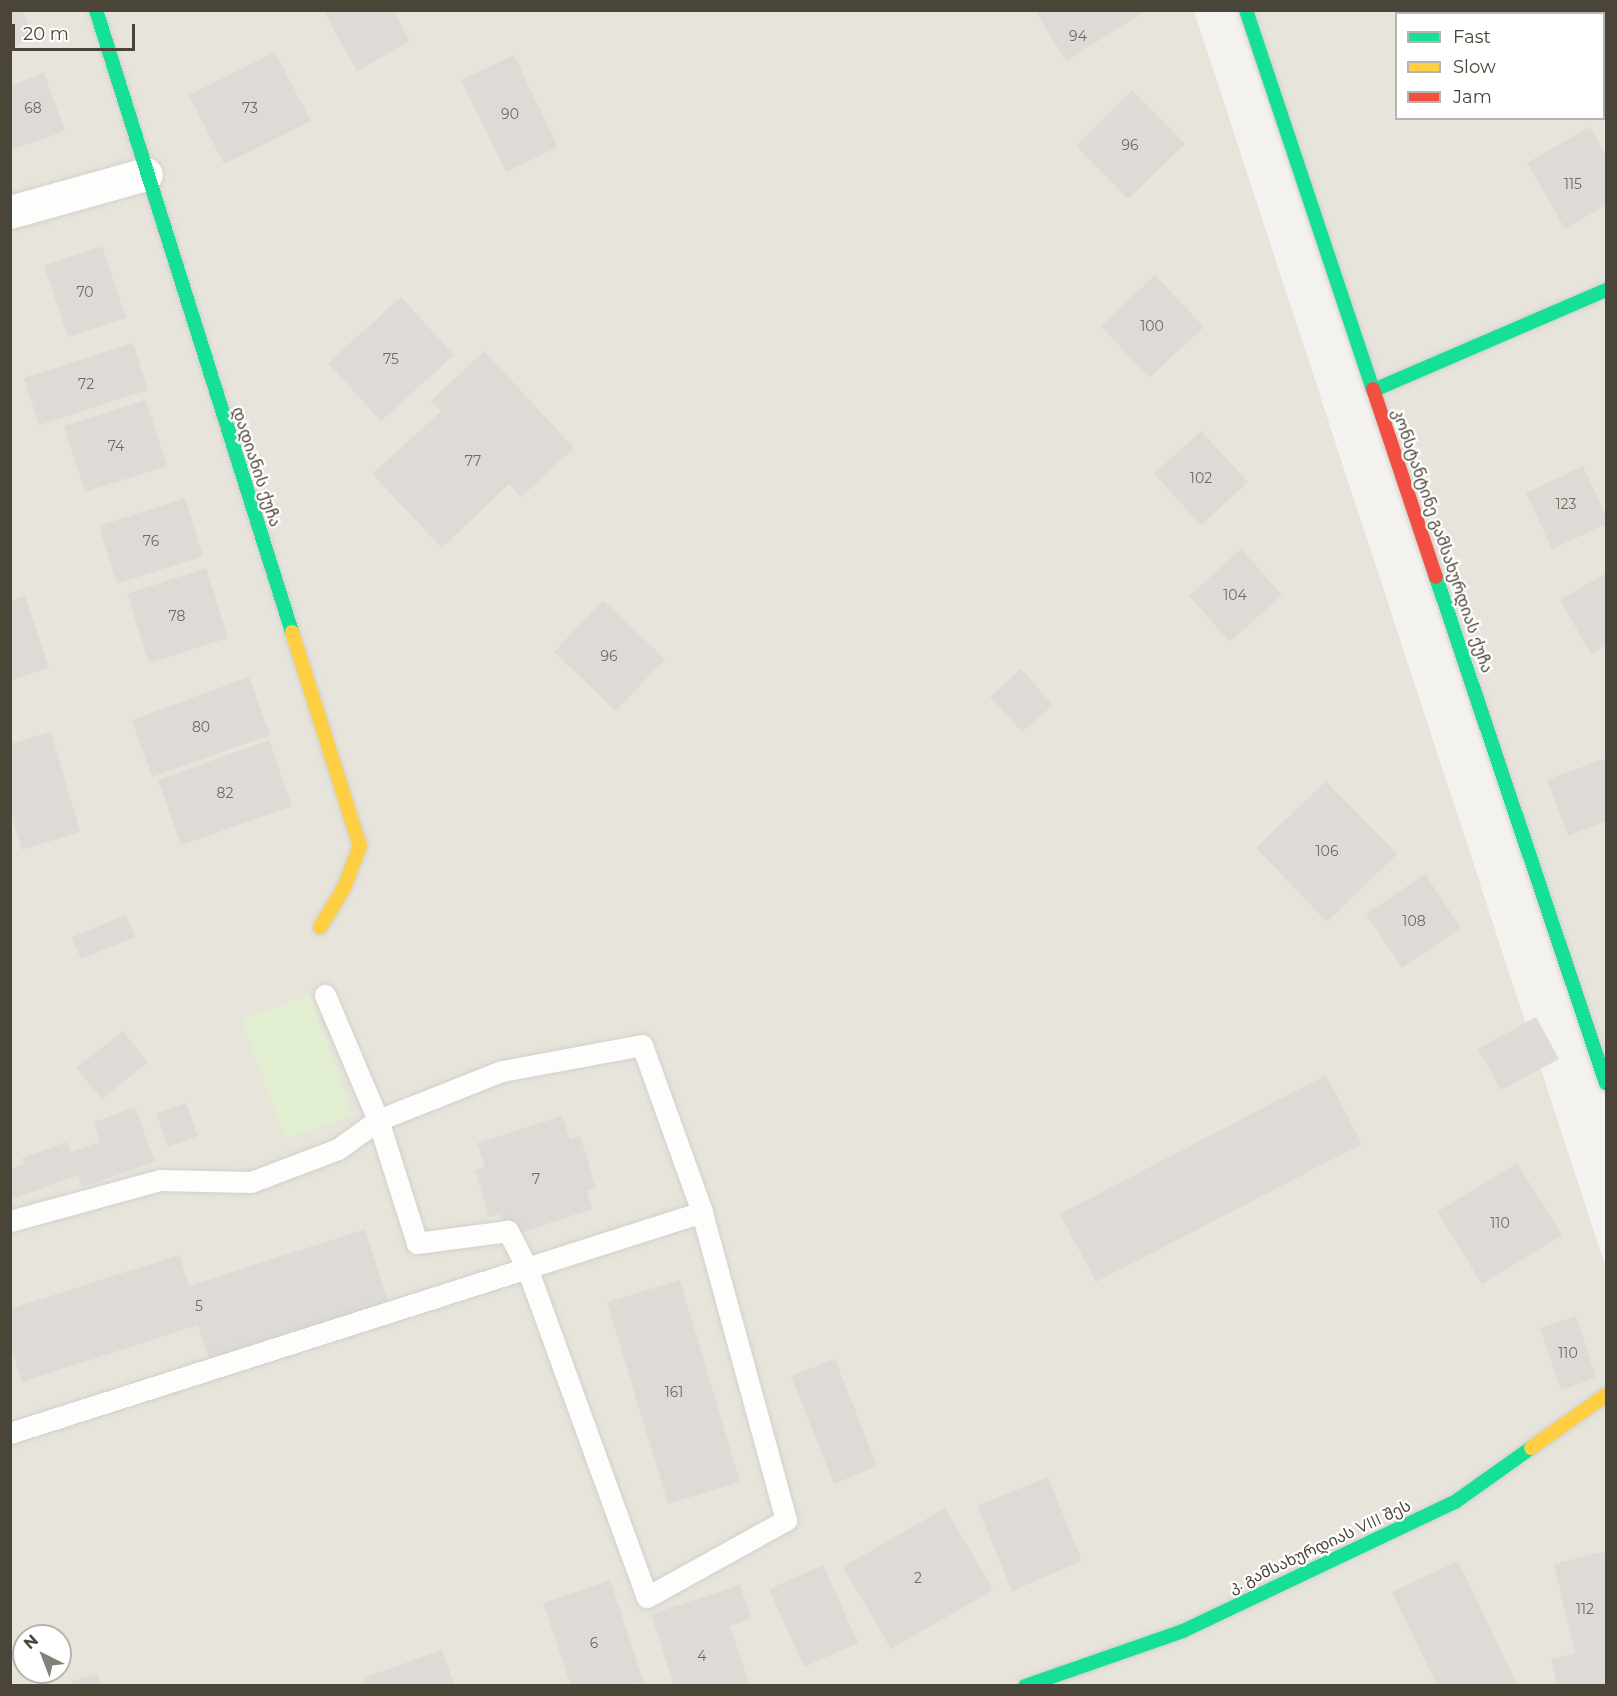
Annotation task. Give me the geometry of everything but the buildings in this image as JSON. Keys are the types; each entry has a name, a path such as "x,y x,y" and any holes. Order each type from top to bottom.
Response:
{"street":[{"name":"დადიანის ქუჩა","path":"96,10 360,846 344,888 320,927"},
{"name":"კონსტანტინე გამსახურდიას ქუჩა","path":"1246,10 1606,1083"},
{"path":"10,212 146,174"},
{"path":"1374,390 1606,290"},
{"name":"კ. გამსახურდიას VIII შეს","path":"1025,1686 1183,1631 1455,1502 1606,1395"}],"lane":[{"path":"10,1221 160,1179 251,1182 338,1149 378,1120 502,1071 642,1045 702,1212 786,1520 647,1597 527,1268 508,1231 417,1244 378,1120 325,995"},
{"path":"10,1433 702,1212"}],"shaded area":[{"path":"11,11 1194,11 1606,1268 1606,1685 11,1686"},
{"path":"1246,11 1606,11 1606,1083"}],"green space":[{"path":"310,995 352,1115 285,1139 242,1019"}],"traffic: fast":[{"path":"96,10 292,632"},
{"path":"1246,10 1373,389"},
{"path":"1374,390 1606,290"},
{"path":"1436,577 1606,1083"},
{"path":"1025,1686 1183,1631 1455,1502 1531,1448"}],"traffic: slow":[{"path":"292,632 360,846 344,888 320,927"},
{"path":"1531,1448 1606,1395"}],"traffic: jam":[{"path":"1373,389 1436,577"}]}
